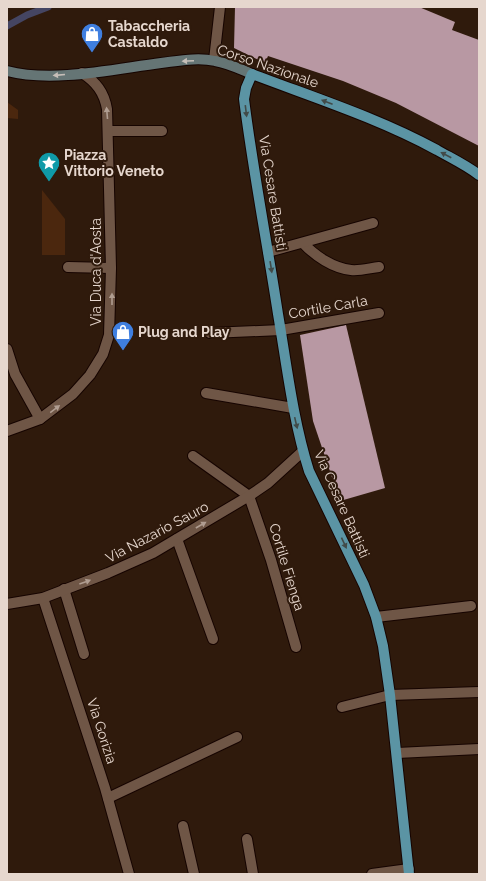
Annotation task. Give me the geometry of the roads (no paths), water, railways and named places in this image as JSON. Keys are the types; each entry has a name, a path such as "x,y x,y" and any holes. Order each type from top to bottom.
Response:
{"main road":[{"name":"Corso Nazionale","path":"7,71 22,75 39,76 82,73 172,62 214,60 382,123 421,142 479,175"},
{"name":"Via Cesare Battisti","path":"252,74 246,88 244,99 253,170 268,252 293,408 309,471 364,585 376,617 383,646 390,695 409,871"}],"street":[{"path":"214,60 220,7"},
{"name":"Via Duca d'Aosta","path":"7,431 40,419 73,394 90,375 103,354 110,335 111,268 108,131 105,97 98,86 82,73"},
{"path":"108,131 162,131"},
{"path":"268,252 374,223"},
{"path":"303,243 316,256 338,266 351,270 379,267"},
{"path":"68,267 111,268"},
{"name":"Cortile Carla","path":"210,333 281,330 379,313"},
{"path":"7,351 15,374 40,419"},
{"path":"206,393 293,408"},
{"name":"Via Nazario Sauro","path":"7,604 42,598 108,573 153,553 249,496 268,483 303,451"},
{"path":"193,456 249,496"},
{"name":"Cortile Fienga","path":"249,496 271,560 296,647"},
{"path":"177,539 213,639"},
{"path":"64,589 84,654"},
{"name":"Via Gorizia","path":"42,598 108,798 129,874"},
{"path":"376,617 471,606"},
{"path":"342,707 390,695 479,692"},
{"path":"108,798 237,737"},
{"path":"397,753 479,749"},
{"path":"183,826 194,874"},
{"path":"247,839 253,874"},
{"path":"372,874 409,871"}],"waterway":[{"path":"7,26 27,15 48,7"}],"place":[{"name":"Tabaccheria Castaldo","path":"92,54"},
{"name":"Piazza Vittorio Veneto","path":"49,182"},
{"name":"Plug and Play","path":"123,352"}]}
